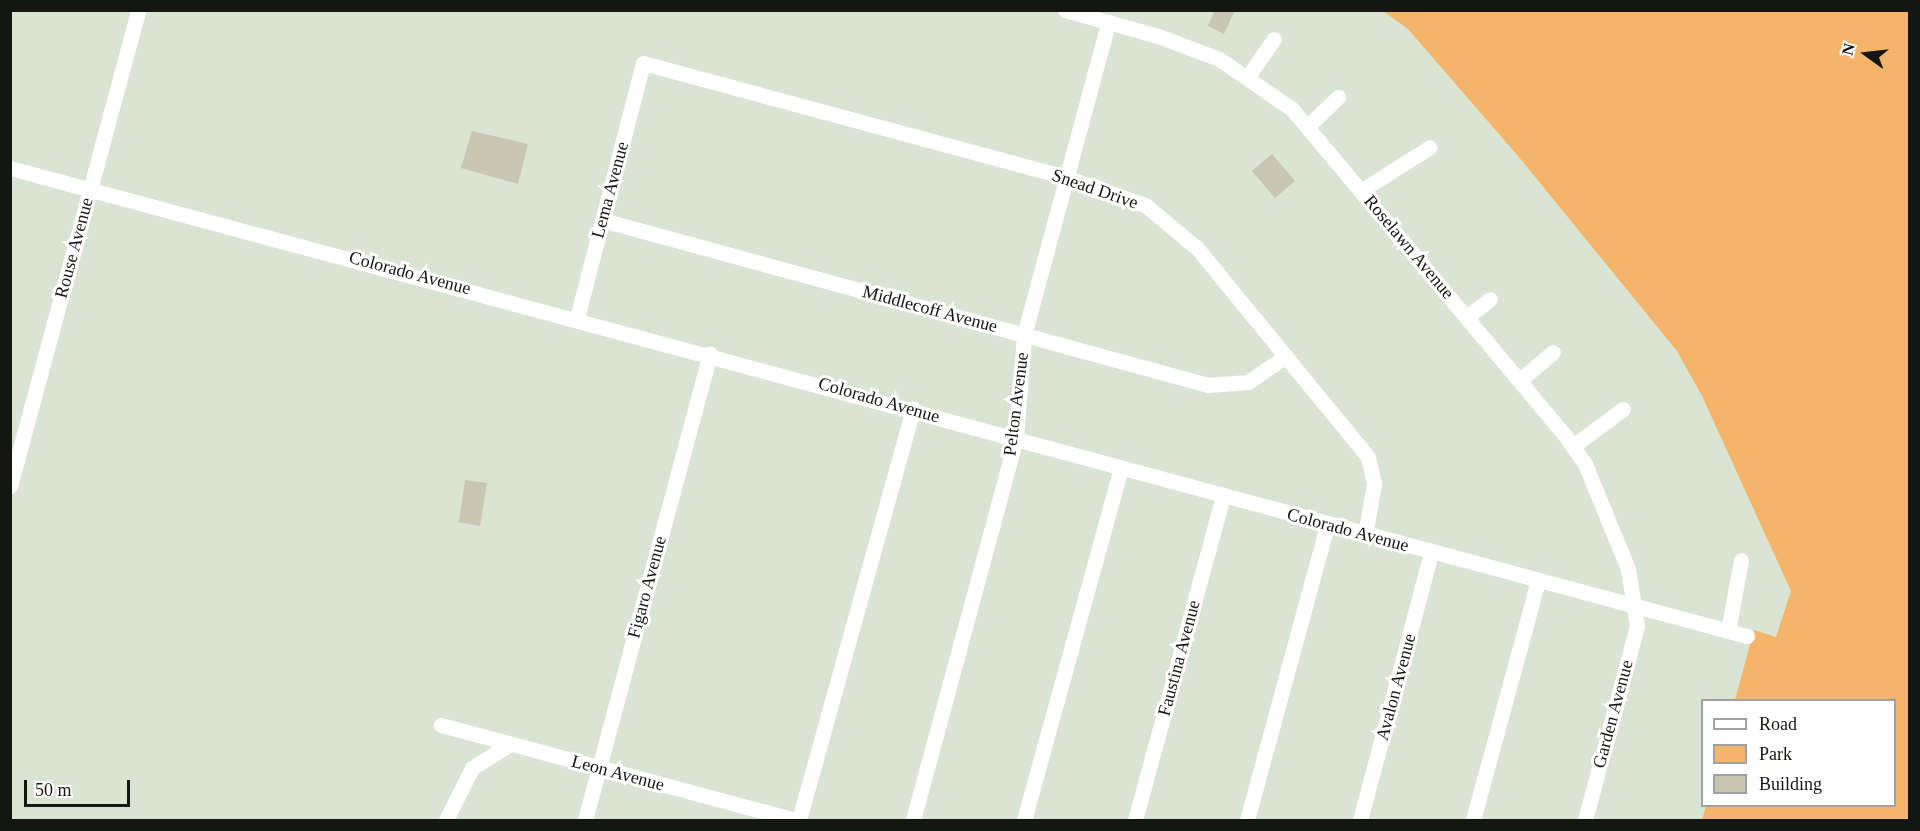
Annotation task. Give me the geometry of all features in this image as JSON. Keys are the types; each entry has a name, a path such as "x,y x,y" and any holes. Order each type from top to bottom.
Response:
{"street":[{"name":"Rouse Avenue","path":"10,486 13,467 138,10"},
{"name":"Roselawn Avenue","path":"1065,10 1193,48 1248,76 1308,126 1573,446 1616,536 1634,607"},
{"name":"Pelton Avenue","path":"913,820 1016,439 1024,335 1108,23"},
{"path":"1248,76 1274,39"},
{"name":"Snead Drive","path":"643,63 1065,177 1123,195 1166,219 1197,248 1368,457 1374,484 1365,535"},
{"name":"Lema Avenue","path":"577,318 643,63"},
{"path":"1308,126 1338,96"},
{"path":"1362,190 1430,147"},
{"name":"Colorado Avenue","path":"10,168 710,353 914,408 1016,439 1327,525 1747,636"},
{"name":"Middlecoff Avenue","path":"602,220 1219,386 1248,382 1286,356"},
{"path":"1467,317 1490,299"},
{"path":"1520,380 1553,352"},
{"name":"Figaro Avenue","path":"585,820 710,353"},
{"path":"797,820 914,408"},
{"path":"1573,446 1623,409"},
{"path":"1024,820 1120,468"},
{"name":"Faustina Avenue","path":"1135,820 1223,496"},
{"path":"1247,820 1327,525"},
{"name":"Avalon Avenue","path":"1360,820 1431,553"},
{"path":"1728,631 1741,561"},
{"path":"1473,820 1538,580"},
{"name":"Garden Avenue","path":"1585,820 1637,626 1634,607"},
{"name":"Leon Avenue","path":"441,725 797,820"},
{"path":"446,820 472,768 510,744"}],"green space":[{"path":"1383,11 1909,11 1909,820 1702,820 1706,807 1896,807 1896,699 1735,699 1754,630 1776,637 1791,591 1702,396 1677,351 1518,156 1408,29"}],"building":[{"path":"1215,10 1235,10 1224,34 1208,26"},
{"path":"472,131 528,144 518,184 461,168"},
{"path":"1272,154 1295,181 1275,198 1252,171"},
{"path":"465,480 487,483 480,526 459,522"}]}
